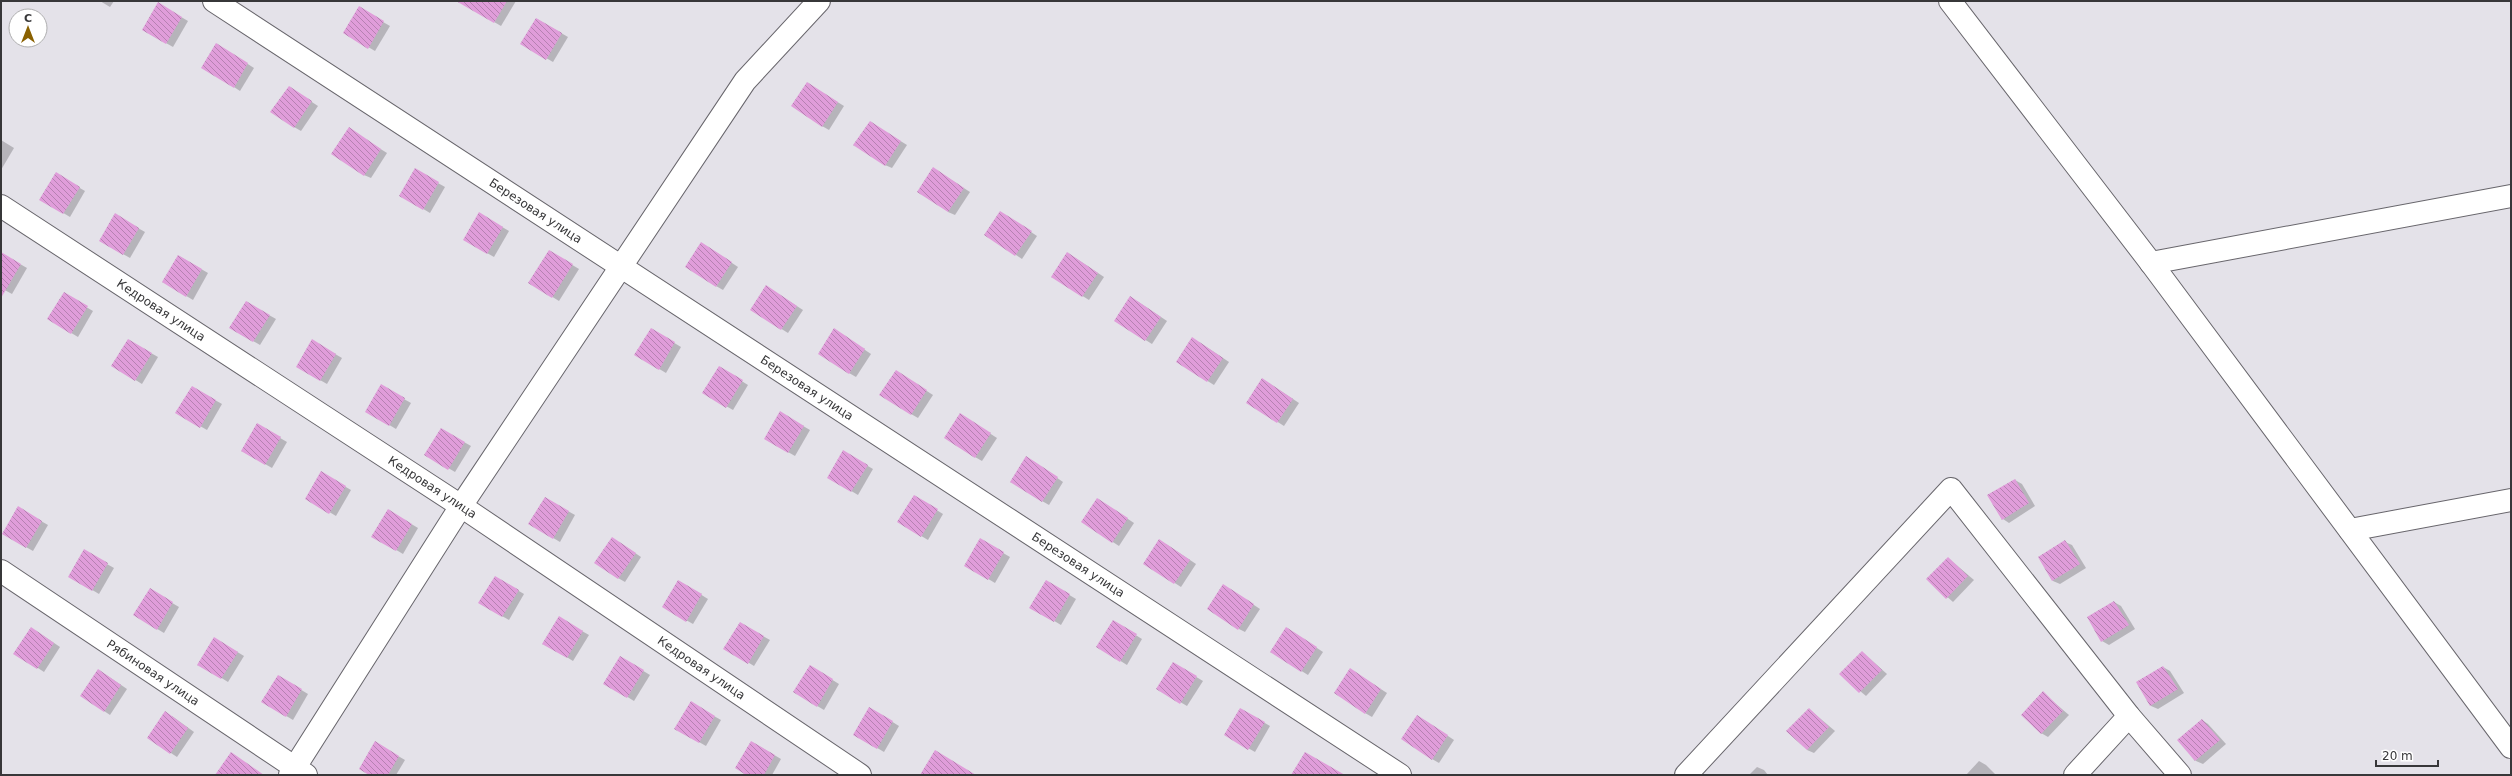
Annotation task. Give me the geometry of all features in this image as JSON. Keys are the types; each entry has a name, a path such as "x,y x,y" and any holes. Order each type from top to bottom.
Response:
{"street":[{"name":"Березовая улица","path":"214,1 1400,775"},
{"path":"297,773 461,506 620,265 745,81 819,1"},
{"path":"1951,1 2151,263 2511,746"},
{"path":"2151,263 2511,196"},
{"name":"Кедровая улица","path":"1,206 461,506 860,775"},
{"path":"1686,775 1951,489 2129,716 2180,775"},
{"path":"2350,530 2511,500"},
{"name":"Рябиновая улица","path":"1,571 297,773"},
{"path":"2075,775 2129,716"}],"building":[{"path":"456,1 507,1 494,23"},
{"path":"158,2 182,17 166,44 142,30"},
{"path":"359,6 384,21 368,49 343,33"},
{"path":"536,18 562,33 546,60 520,44"},
{"path":"216,43 248,63 234,88 201,68"},
{"path":"807,82 838,102 822,127 791,106"},
{"path":"289,86 312,101 294,128 270,112"},
{"path":"870,121 901,141 885,166 853,145"},
{"path":"349,127 381,149 364,176 331,154"},
{"path":"933,167 964,188 948,212 917,192"},
{"path":"415,168 439,182 423,210 399,196"},
{"path":"56,172 80,187 63,214 39,200"},
{"path":"1000,211 1032,231 1015,256 984,235"},
{"path":"479,212 503,227 487,254 463,240"},
{"path":"115,213 139,228 123,255 99,241"},
{"path":"701,242 732,262 716,287 685,267"},
{"path":"549,250 573,264 552,298 528,283"},
{"path":"1,252 21,264 1,298"},
{"path":"1067,252 1098,273 1082,297 1051,277"},
{"path":"178,255 202,269 186,297 162,282"},
{"path":"766,285 797,306 781,330 750,310"},
{"path":"64,292 88,306 71,334 47,319"},
{"path":"1130,296 1161,317 1145,341 1114,321"},
{"path":"246,301 270,315 253,342 229,328"},
{"path":"651,328 675,342 659,370 634,355"},
{"path":"834,328 865,349 849,374 818,354"},
{"path":"1192,337 1223,358 1207,382 1176,362"},
{"path":"128,339 152,353 135,381 111,366"},
{"path":"312,339 336,354 320,381 296,367"},
{"path":"719,366 743,380 726,408 702,393"},
{"path":"896,370 927,390 911,415 879,395"},
{"path":"1262,378 1293,399 1277,423 1246,403"},
{"path":"381,384 405,398 389,426 365,412"},
{"path":"192,386 216,400 200,428 175,413"},
{"path":"780,411 804,426 788,453 764,439"},
{"path":"960,413 991,433 975,458 944,438"},
{"path":"257,423 281,437 265,465 241,451"},
{"path":"441,428 465,442 448,470 424,455"},
{"path":"843,450 868,465 851,492 827,478"},
{"path":"1026,456 1058,477 1042,502 1010,482"},
{"path":"321,471 346,486 329,514 305,499"},
{"path":"2015,479 2029,503 2002,520 1987,495"},
{"path":"914,495 938,509 921,537 897,522"},
{"path":"545,497 569,511 553,539 528,524"},
{"path":"1097,498 1128,518 1112,543 1081,522"},
{"path":"18,506 42,521 26,548 2,534"},
{"path":"388,509 412,524 396,551 371,537"},
{"path":"612,537 636,553 618,579 594,563"},
{"path":"980,538 1004,552 988,580 964,566"},
{"path":"1159,539 1190,560 1174,584 1143,564"},
{"path":"2065,540 2080,564 2052,581 2038,557"},
{"path":"84,549 108,563 92,591 68,577"},
{"path":"1948,557 1968,576 1946,599 1926,579"},
{"path":"495,576 519,590 502,617 478,603"},
{"path":"678,580 702,594 686,622 662,607"},
{"path":"1046,580 1070,594 1054,622 1029,608"},
{"path":"1223,584 1254,604 1238,630 1207,609"},
{"path":"150,588 173,602 157,630 133,615"},
{"path":"2114,601 2129,625 2101,642 2087,617"},
{"path":"559,616 583,631 567,658 542,644"},
{"path":"1113,620 1137,634 1120,662 1096,647"},
{"path":"740,622 764,636 748,664 723,649"},
{"path":"31,627 54,643 37,669 13,654"},
{"path":"1286,627 1317,647 1301,672 1270,652"},
{"path":"214,637 238,652 221,679 197,665"},
{"path":"1862,651 1882,670 1859,693 1839,674"},
{"path":"620,656 644,670 627,698 603,684"},
{"path":"1173,662 1197,676 1180,704 1156,689"},
{"path":"810,665 833,679 817,707 793,692"},
{"path":"2163,666 2178,689 2150,706 2136,682"},
{"path":"1350,668 1381,689 1365,714 1334,693"},
{"path":"98,669 121,685 104,712 80,696"},
{"path":"278,675 302,689 286,717 261,702"},
{"path":"2043,691 2063,711 2041,734 2021,715"},
{"path":"691,701 715,716 699,743 674,729"},
{"path":"869,707 893,721 877,749 853,735"},
{"path":"1240,708 1265,722 1248,750 1224,735"},
{"path":"1809,708 1829,727 1807,750 1786,731"},
{"path":"165,711 188,728 170,754 147,738"},
{"path":"1417,715 1448,735 1432,760 1401,739"},
{"path":"2202,719 2220,740 2195,761 2177,740"},
{"path":"375,741 399,756 388,775 369,775 359,769"},
{"path":"751,741 775,755 764,775 746,775 735,768"},
{"path":"935,750 976,775 920,775"},
{"path":"231,752 264,775 215,775"},
{"path":"1305,752 1345,775 1291,775"}]}
